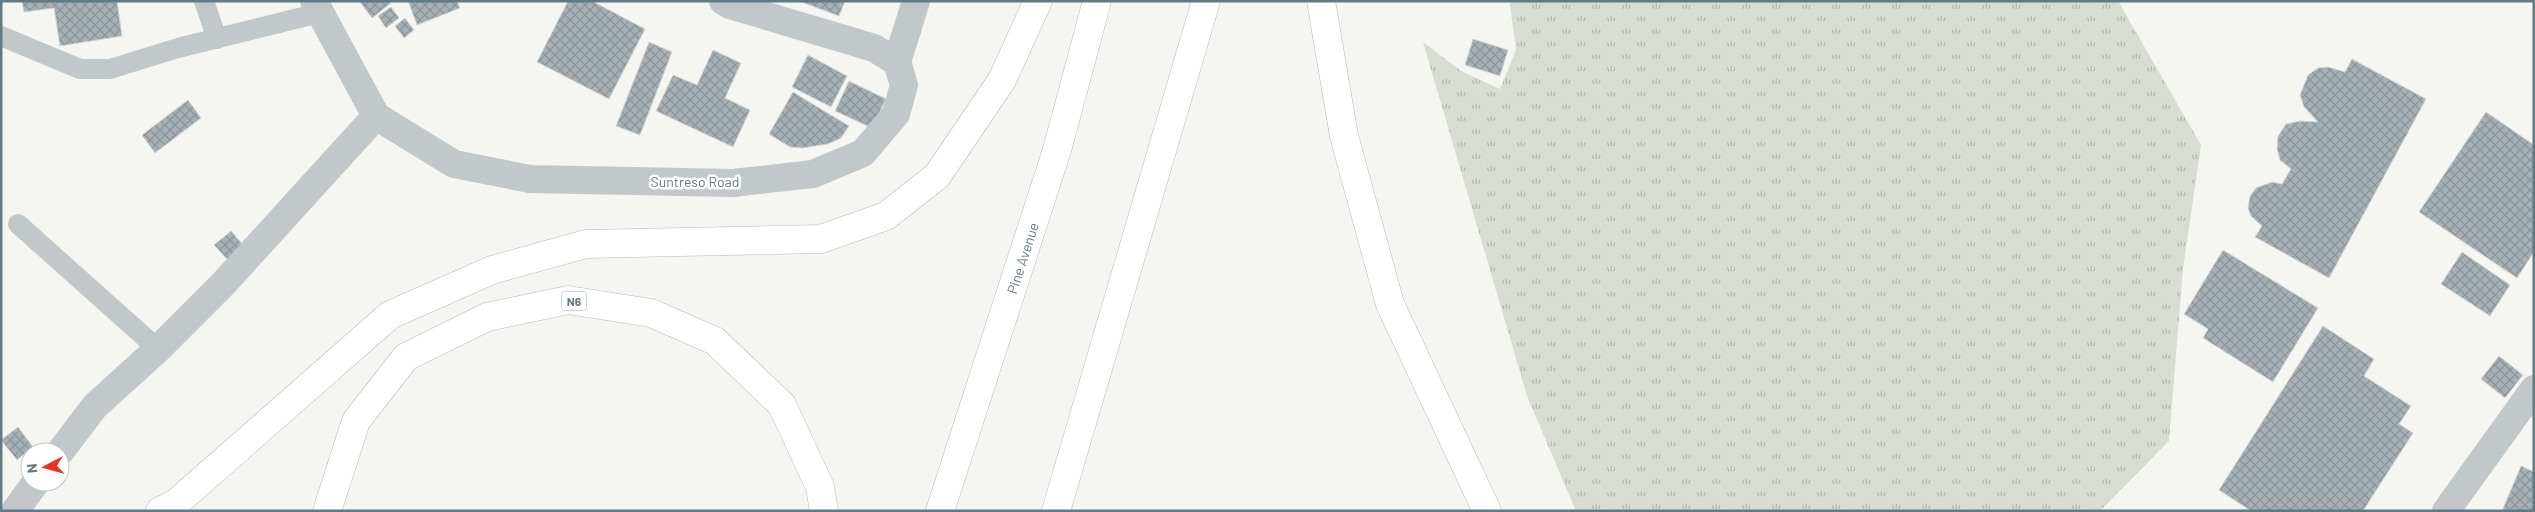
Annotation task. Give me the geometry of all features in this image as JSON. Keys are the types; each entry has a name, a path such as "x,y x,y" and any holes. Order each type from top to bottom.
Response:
{"main road":[{"path":"160,511 175,504 390,316 492,270 586,244 820,239 886,216 937,176 1002,80 1038,1"},
{"name":"Pine Avenue","path":"940,511 1057,150 1097,1"},
{"path":"1056,511 1206,1"},
{"path":"1321,1 1344,136 1390,304 1487,511"},
{"name":"N6","path":"327,511 356,421 406,357 487,317 568,300 651,313 714,341 782,405 820,487 824,511"}],"street":[{"path":"723,1 730,5 874,48 897,62 916,1"},
{"name":"Suntreso Road","path":"317,7 376,116 454,164 530,179 733,183 813,174 863,153 896,114 904,85 897,62"},
{"path":"68,442 95,406 158,349 224,282 376,116"},
{"path":"2446,511 2534,389"},
{"path":"15,511 29,492"}],"lane":[{"path":"204,1 217,39"},
{"path":"1,36 80,69 110,69 217,39 317,7"},
{"path":"18,224 158,349"}],"green space":[{"path":"1512,1 2118,1 2201,145 2183,269 2169,441 2100,511 1576,511 1527,396 1423,42 1461,71 1500,89 1516,50 1510,5"}],"building":[{"path":"22,1 117,1 122,36 60,46 54,8 24,12"},
{"path":"390,1 391,3 372,18 360,2"},
{"path":"408,1 457,1 460,8 417,25"},
{"path":"568,1 592,1 645,29 609,99 537,62"},
{"path":"799,1 845,1 839,16"},
{"path":"391,7 399,18 386,28 378,16"},
{"path":"405,18 414,30 404,38 395,26"},
{"path":"1473,39 1508,50 1500,76 1465,65"},
{"path":"649,42 672,52 640,135 616,126"},
{"path":"713,50 741,63 725,98 750,110 733,147 656,111 673,75 697,85"},
{"path":"808,55 847,76 831,107 792,87"},
{"path":"2352,59 2426,99 2329,278 2255,237 2262,226 2251,216 2248,208 2250,196 2256,188 2272,182 2282,184 2291,169 2280,160 2277,149 2278,136 2286,124 2300,121 2318,122 2304,107 2300,95 2308,75 2318,68 2328,67 2345,72"},
{"path":"849,81 886,99 872,128 835,111"},
{"path":"793,92 849,126 841,138 828,144 802,148 790,147 769,134"},
{"path":"188,100 201,118 155,153 142,135"},
{"path":"2486,112 2534,145 2534,252 2517,278 2419,212"},
{"path":"231,231 244,246 228,260 214,245"},
{"path":"2223,250 2318,308 2273,382 2203,338 2208,329 2184,314"},
{"path":"2462,252 2510,285 2490,316 2441,284"},
{"path":"2323,326 2374,359 2364,376 2411,406 2399,424 2413,433 2363,511 2251,511 2219,490"},
{"path":"2499,356 2523,375 2505,398 2481,379"},
{"path":"18,427 29,442 20,442 20,458 17,460 1,440"},
{"path":"2521,466 2534,472 2534,511 2502,511"}]}
